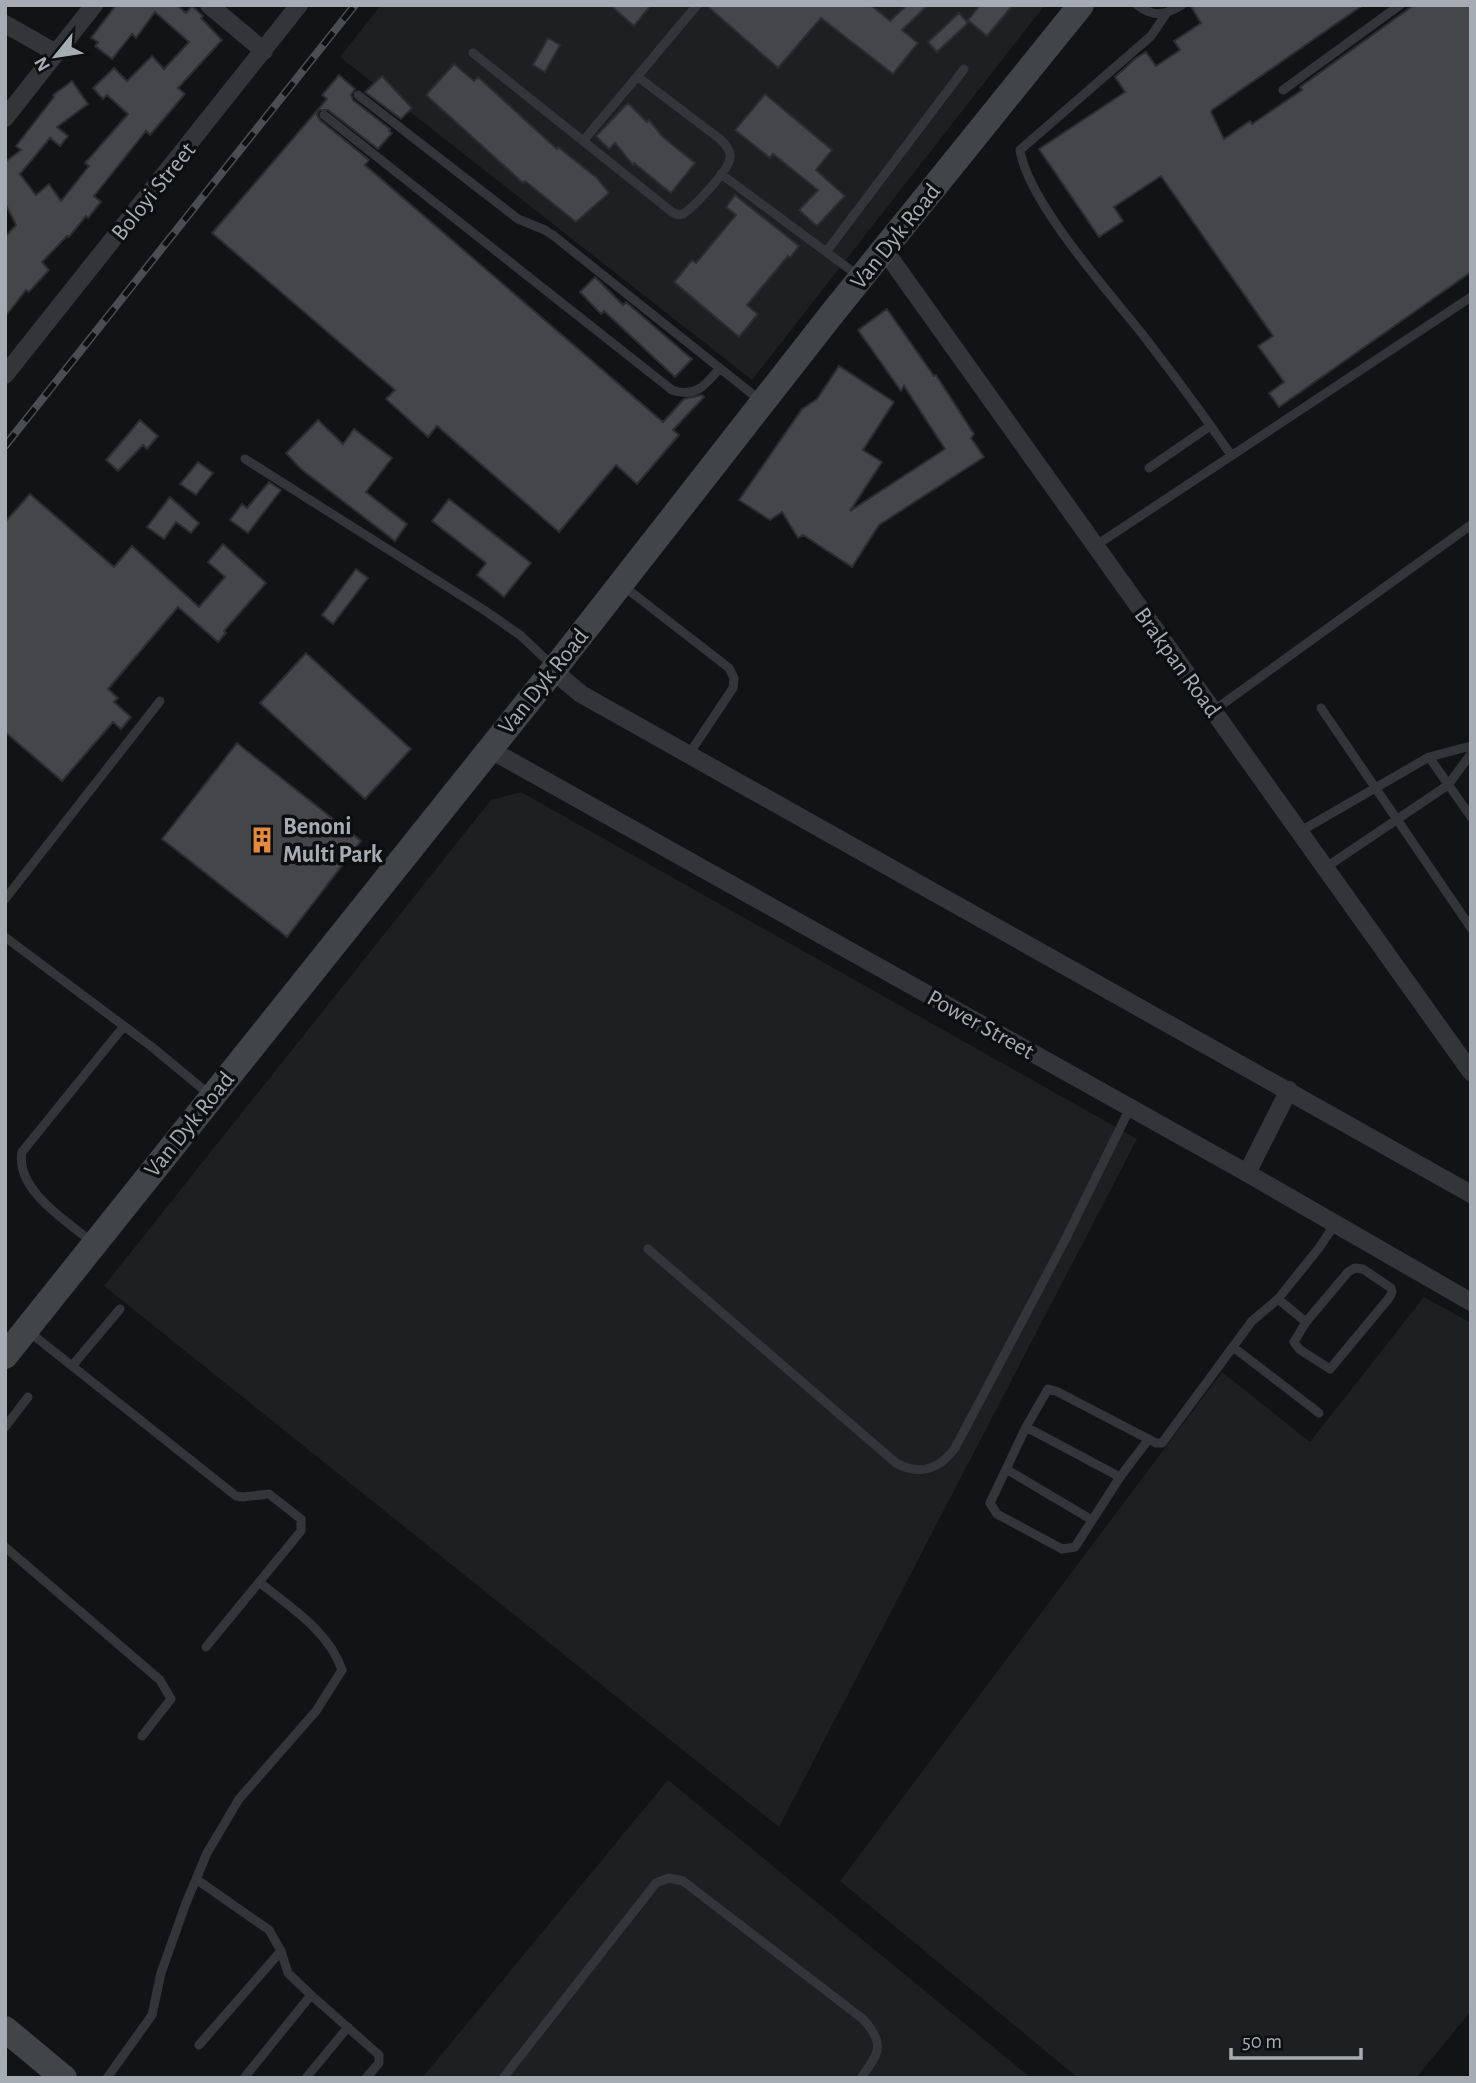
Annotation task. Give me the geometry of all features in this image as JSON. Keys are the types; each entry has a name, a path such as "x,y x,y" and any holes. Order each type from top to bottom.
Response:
{"main road":[{"name":"Van Dyk Road","path":"5,1356 555,668 762,402 1081,5"},
{"path":"5,2029 64,2078"}],"street":[{"path":"5,118 94,5"},
{"path":"209,5 264,51"},
{"name":"Boloyi Street","path":"6,371 299,5"},
{"path":"5,24 56,53"},
{"name":"Brakpan Road","path":"885,251 1471,1072"},
{"path":"555,668 563,679 581,694 1471,1194"},
{"name":"Power Street","path":"489,749 1247,1173 1471,1303"},
{"path":"1247,1173 1289,1090"}],"lane":[{"path":"584,140 697,5"},
{"path":"1137,5 1151,15 1166,13 1182,5"},
{"path":"1283,90 1400,5"},
{"path":"1166,13 1151,36 1020,150 1022,164 1064,234 1174,375 1231,455"},
{"path":"473,52 678,215 688,211 721,174 730,160 726,145 638,76"},
{"path":"826,252 964,69"},
{"path":"358,95 518,219 554,236 762,402"},
{"path":"324,114 672,390 681,393 699,390 719,369"},
{"path":"721,174 861,278"},
{"path":"1095,546 1471,297"},
{"path":"1149,468 1210,426"},
{"path":"245,459 484,610 520,635 555,668"},
{"path":"1213,711 1471,525"},
{"path":"620,584 729,668 734,678 733,688 689,754"},
{"path":"5,899 160,701"},
{"path":"1321,708 1471,928"},
{"path":"1299,832 1429,757 1471,746"},
{"path":"1325,867 1448,785 1471,754"},
{"path":"1429,757 1471,817"},
{"path":"5,937 212,1096"},
{"path":"94,1244 30,1188 20,1161 22,1152 124,1026"},
{"path":"648,1249 896,1463 905,1468 926,1470 938,1466 955,1448 1065,1240 1130,1108"},
{"path":"1148,1440 1120,1477 1075,1548 1062,1549 997,1514 989,1503 1045,1391 1051,1389 1148,1440 1162,1443 1252,1321 1278,1299 1335,1224"},
{"path":"1355,1268 1363,1269 1391,1288 1389,1298 1330,1369 1299,1349 1294,1342 1306,1322 1348,1272 1355,1268"},
{"path":"1278,1299 1306,1322"},
{"path":"72,1366 120,1309"},
{"path":"27,1330 236,1496 270,1494 300,1520 301,1531 206,1647"},
{"path":"1233,1347 1319,1413"},
{"path":"5,1427 28,1397"},
{"path":"1026,1427 1120,1477"},
{"path":"1006,1469 1092,1520"},
{"path":"5,1547 160,1680 171,1699 142,1735"},
{"path":"107,2078 152,2015 161,1973 207,1853 239,1799 316,1712 342,1670 337,1654 314,1627 259,1582"},
{"path":"503,2078 656,1883 669,1878 683,1881 863,2019 876,2033 878,2053 861,2078"},
{"path":"196,1879 269,1930 281,1951 288,1973 379,2055 379,2063 366,2078"},
{"path":"199,2045 281,1951"},
{"path":"244,2078 311,1995"},
{"path":"306,2078 348,2026"}],"shaded area":[{"path":"381,5 1045,5 752,380 340,57"},
{"path":"521,792 1137,1139 779,1827 104,1286 491,800"},
{"path":"1424,1297 1471,1323 1471,2011 1416,2078 1078,2078 840,1881 1222,1372 1310,1442"},
{"path":"668,1780 1031,2078 422,2078"}],"building":[{"path":"116,5 177,5 186,13 192,6 222,40 178,88 185,94 150,135 146,131 94,196 101,202 42,262 49,270 29,292 26,290 5,317 5,237 16,225 5,203 5,162 21,150 16,146 53,95 72,81 88,104 57,127 68,136 60,146 50,138 20,174 36,195 49,184 61,201 89,166 85,163 128,114 107,95 103,99 93,88 114,68 127,81 152,56 164,69 189,42 155,12 136,38 132,34 112,59 95,46 98,42 91,38"},
{"path":"610,5 651,5 634,26"},
{"path":"706,5 871,5 890,21 907,5 928,5 902,30 918,43 893,74 821,18 778,68"},
{"path":"980,5 1013,5 987,36 968,20"},
{"path":"1190,5 1363,5 1212,110 1224,139 1250,121 1252,124 1302,90 1300,87 1414,5 1471,5 1471,272 1279,407 1269,393 1284,382 1258,346 1273,336 1161,176 1114,207 1123,221 1099,237 1039,149 1125,92 1115,77 1136,58 1146,52 1156,66 1180,50 1174,41 1201,23"},
{"path":"959,13 968,23 937,52 928,42"},
{"path":"548,38 560,45 545,72 533,65"},
{"path":"454,64 474,81 478,77 557,149 558,147 597,178 609,193 576,222 525,181 523,183 426,95"},
{"path":"339,75 355,89 351,95 353,100 392,133 378,149 328,110 319,110 317,115 320,120 369,160 365,165 663,422 684,399 702,395 704,397 673,430 679,435 637,484 616,465 559,532 437,426 428,437 386,399 395,390 212,233 327,99 322,95"},
{"path":"382,76 412,108 401,119 365,92"},
{"path":"765,94 832,150 816,170 845,196 817,226 799,210 818,190 773,154 770,158 735,130"},
{"path":"628,103 695,163 671,193 634,163 633,165 615,143 609,149 596,136"},
{"path":"735,195 799,246 747,305 758,314 739,337 674,282 692,260 696,263 736,215 726,207"},
{"path":"595,277 623,305 626,302 692,359 675,377 604,311 601,314 580,292"},
{"path":"887,309 934,376 936,375 974,434 971,438 984,457 879,525 852,567 803,535 798,538 782,512 770,520 739,500 802,409 817,399 839,366 894,402 863,450 882,462 850,511 945,449 904,386 901,391 858,330"},
{"path":"140,420 158,436 147,449 143,445 118,471 106,460"},
{"path":"318,420 343,444 354,429 392,458 366,492 407,524 395,541 301,469 286,453"},
{"path":"198,462 213,473 196,495 180,484"},
{"path":"269,482 281,490 248,533 230,520 242,504 247,508"},
{"path":"30,494 114,567 132,546 199,607 225,577 208,562 223,544 266,583 224,631 226,633 218,642 178,607 108,689 118,698 114,702 131,717 121,729 113,722 62,781 5,732 5,522"},
{"path":"170,497 199,523 191,533 176,522 164,539 147,527"},
{"path":"449,499 531,563 504,597 477,575 486,563 432,521"},
{"path":"356,569 368,578 333,624 322,615"},
{"path":"306,653 411,749 365,799 260,703"},
{"name":"Benoni Multi Park","path":"237,743 361,841 287,937 162,839"}],"railway":[{"path":"5,446 355,5"}],"place":[{"name":"Benoni Multi Park","path":"262,840"}]}
